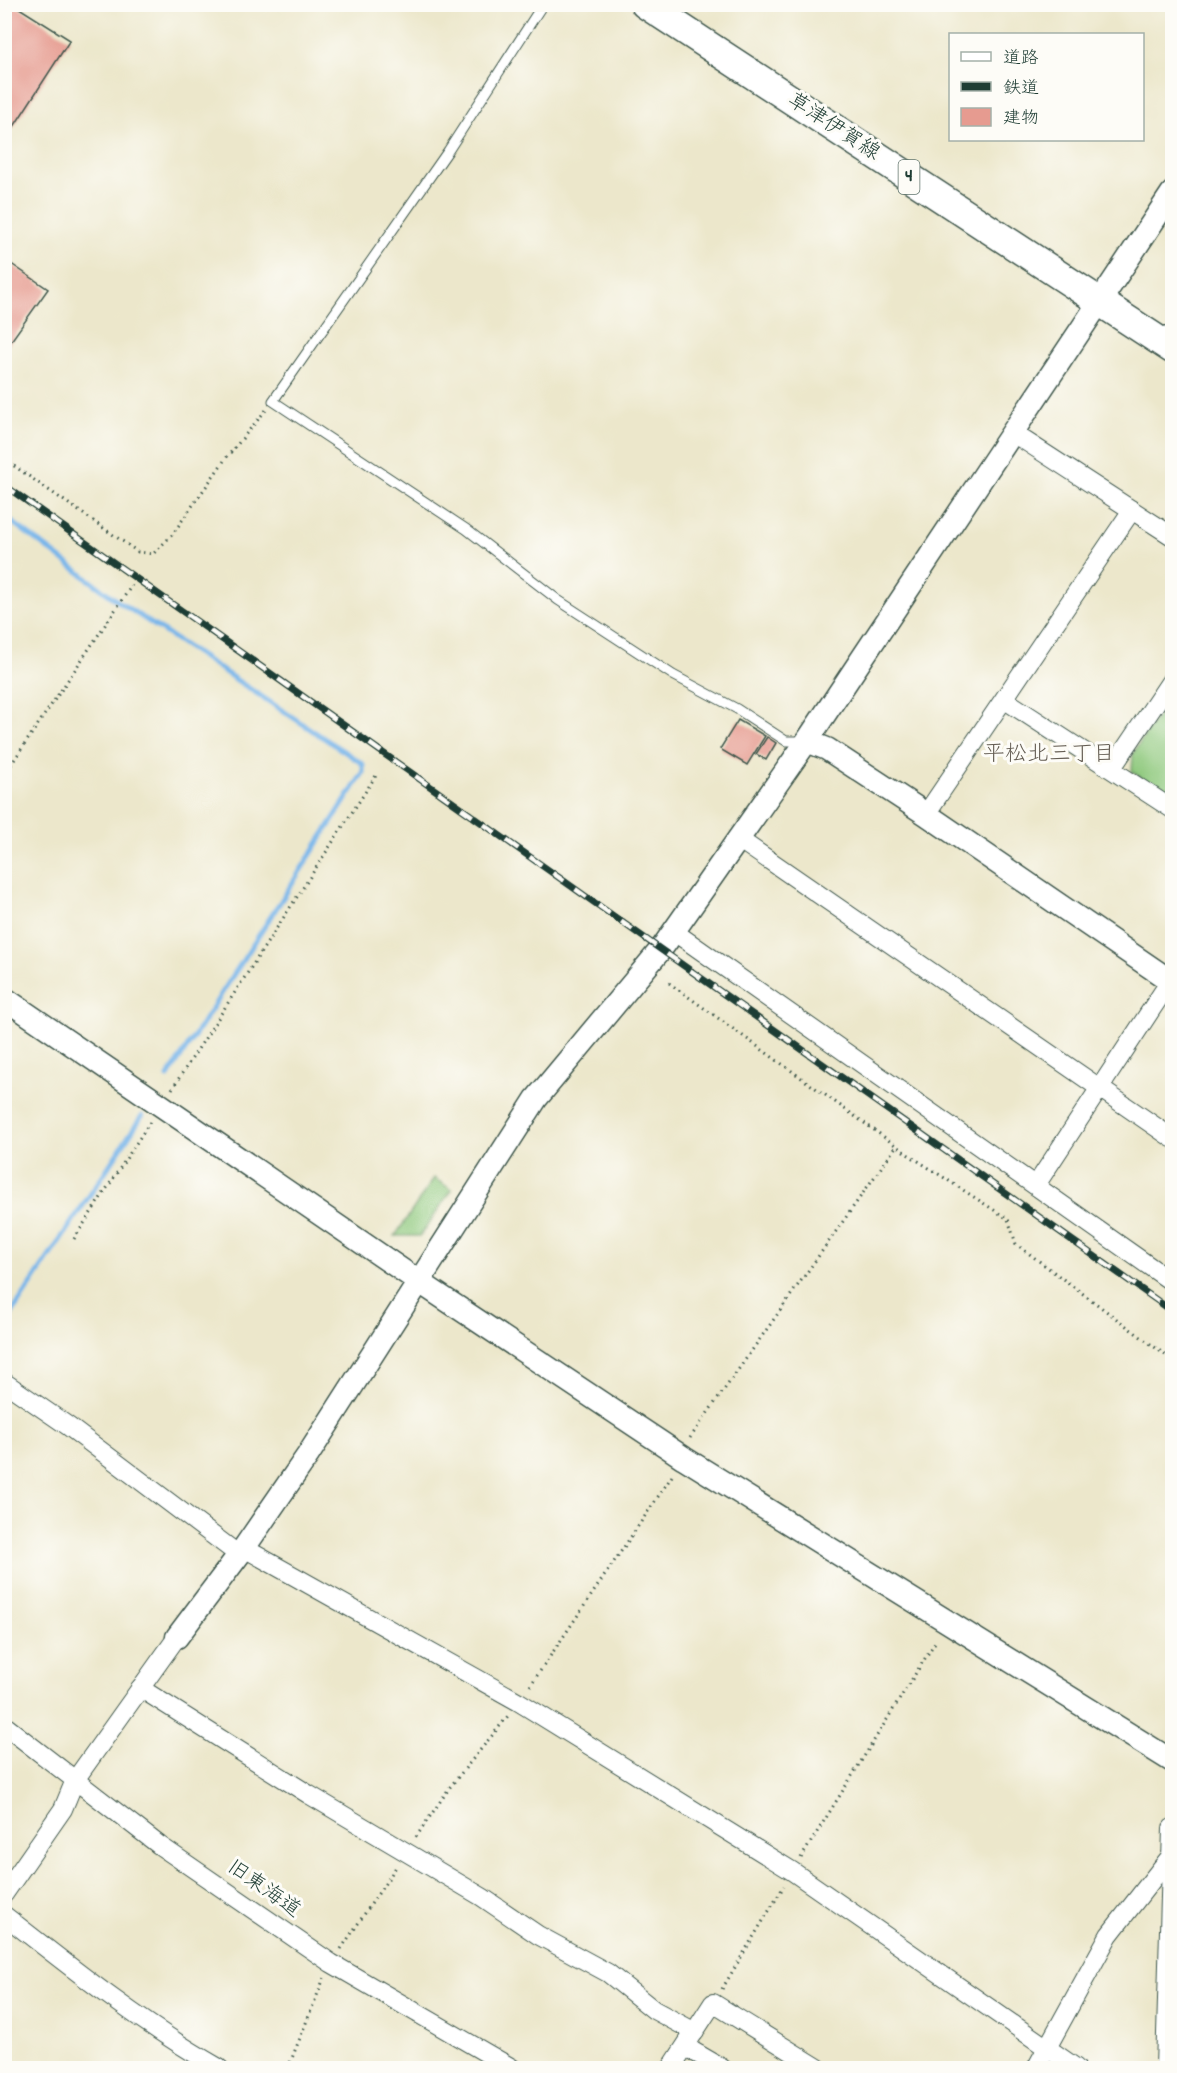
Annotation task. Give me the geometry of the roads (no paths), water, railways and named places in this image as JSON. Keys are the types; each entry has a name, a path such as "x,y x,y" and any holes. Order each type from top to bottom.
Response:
{"main road":[{"name":"草津伊賀線","path":"645,4 1173,349"}],"street":[{"path":"7,1883 63,1809 75,1780 140,1688 242,1552 421,1283 482,1181 536,1099 674,931 807,741 1173,193"},
{"path":"1013,433 1173,536"},
{"path":"926,814 1132,510"},
{"path":"1112,768 1173,679"},
{"path":"1005,700 1173,809"},
{"path":"807,741 827,749 1172,980 1036,1185"},
{"path":"737,838 1173,1138"},
{"path":"674,931 1173,1281"},
{"path":"4,998 421,1283 684,1458 1173,1761"},
{"path":"4,1382 242,1552 519,1702 792,1871 1076,2068"},
{"path":"140,1688 308,1794 472,1891 538,1935 608,1973 691,2039 723,2068"},
{"name":"旧東海道","path":"4,1725 159,1845 331,1964 512,2068"},
{"path":"1165,2068 1170,1857 1173,1828"},
{"path":"1036,2068 1109,1935 1170,1857"},
{"path":"4,1915 145,2023 219,2068"},
{"path":"671,2068 713,2003 818,2068"}],"lane":[{"path":"543,4 448,151 273,401 466,529 558,600 673,675 737,709 786,741 807,741"}],"waterway":[{"path":"4,516 119,602 363,764 363,773 168,1077"},
{"path":"4,1325 142,1116"}],"railway":[{"path":"4,485 1172,1311"}],"district":[{"name":"平松北三丁目","path":"1049,755"}]}
